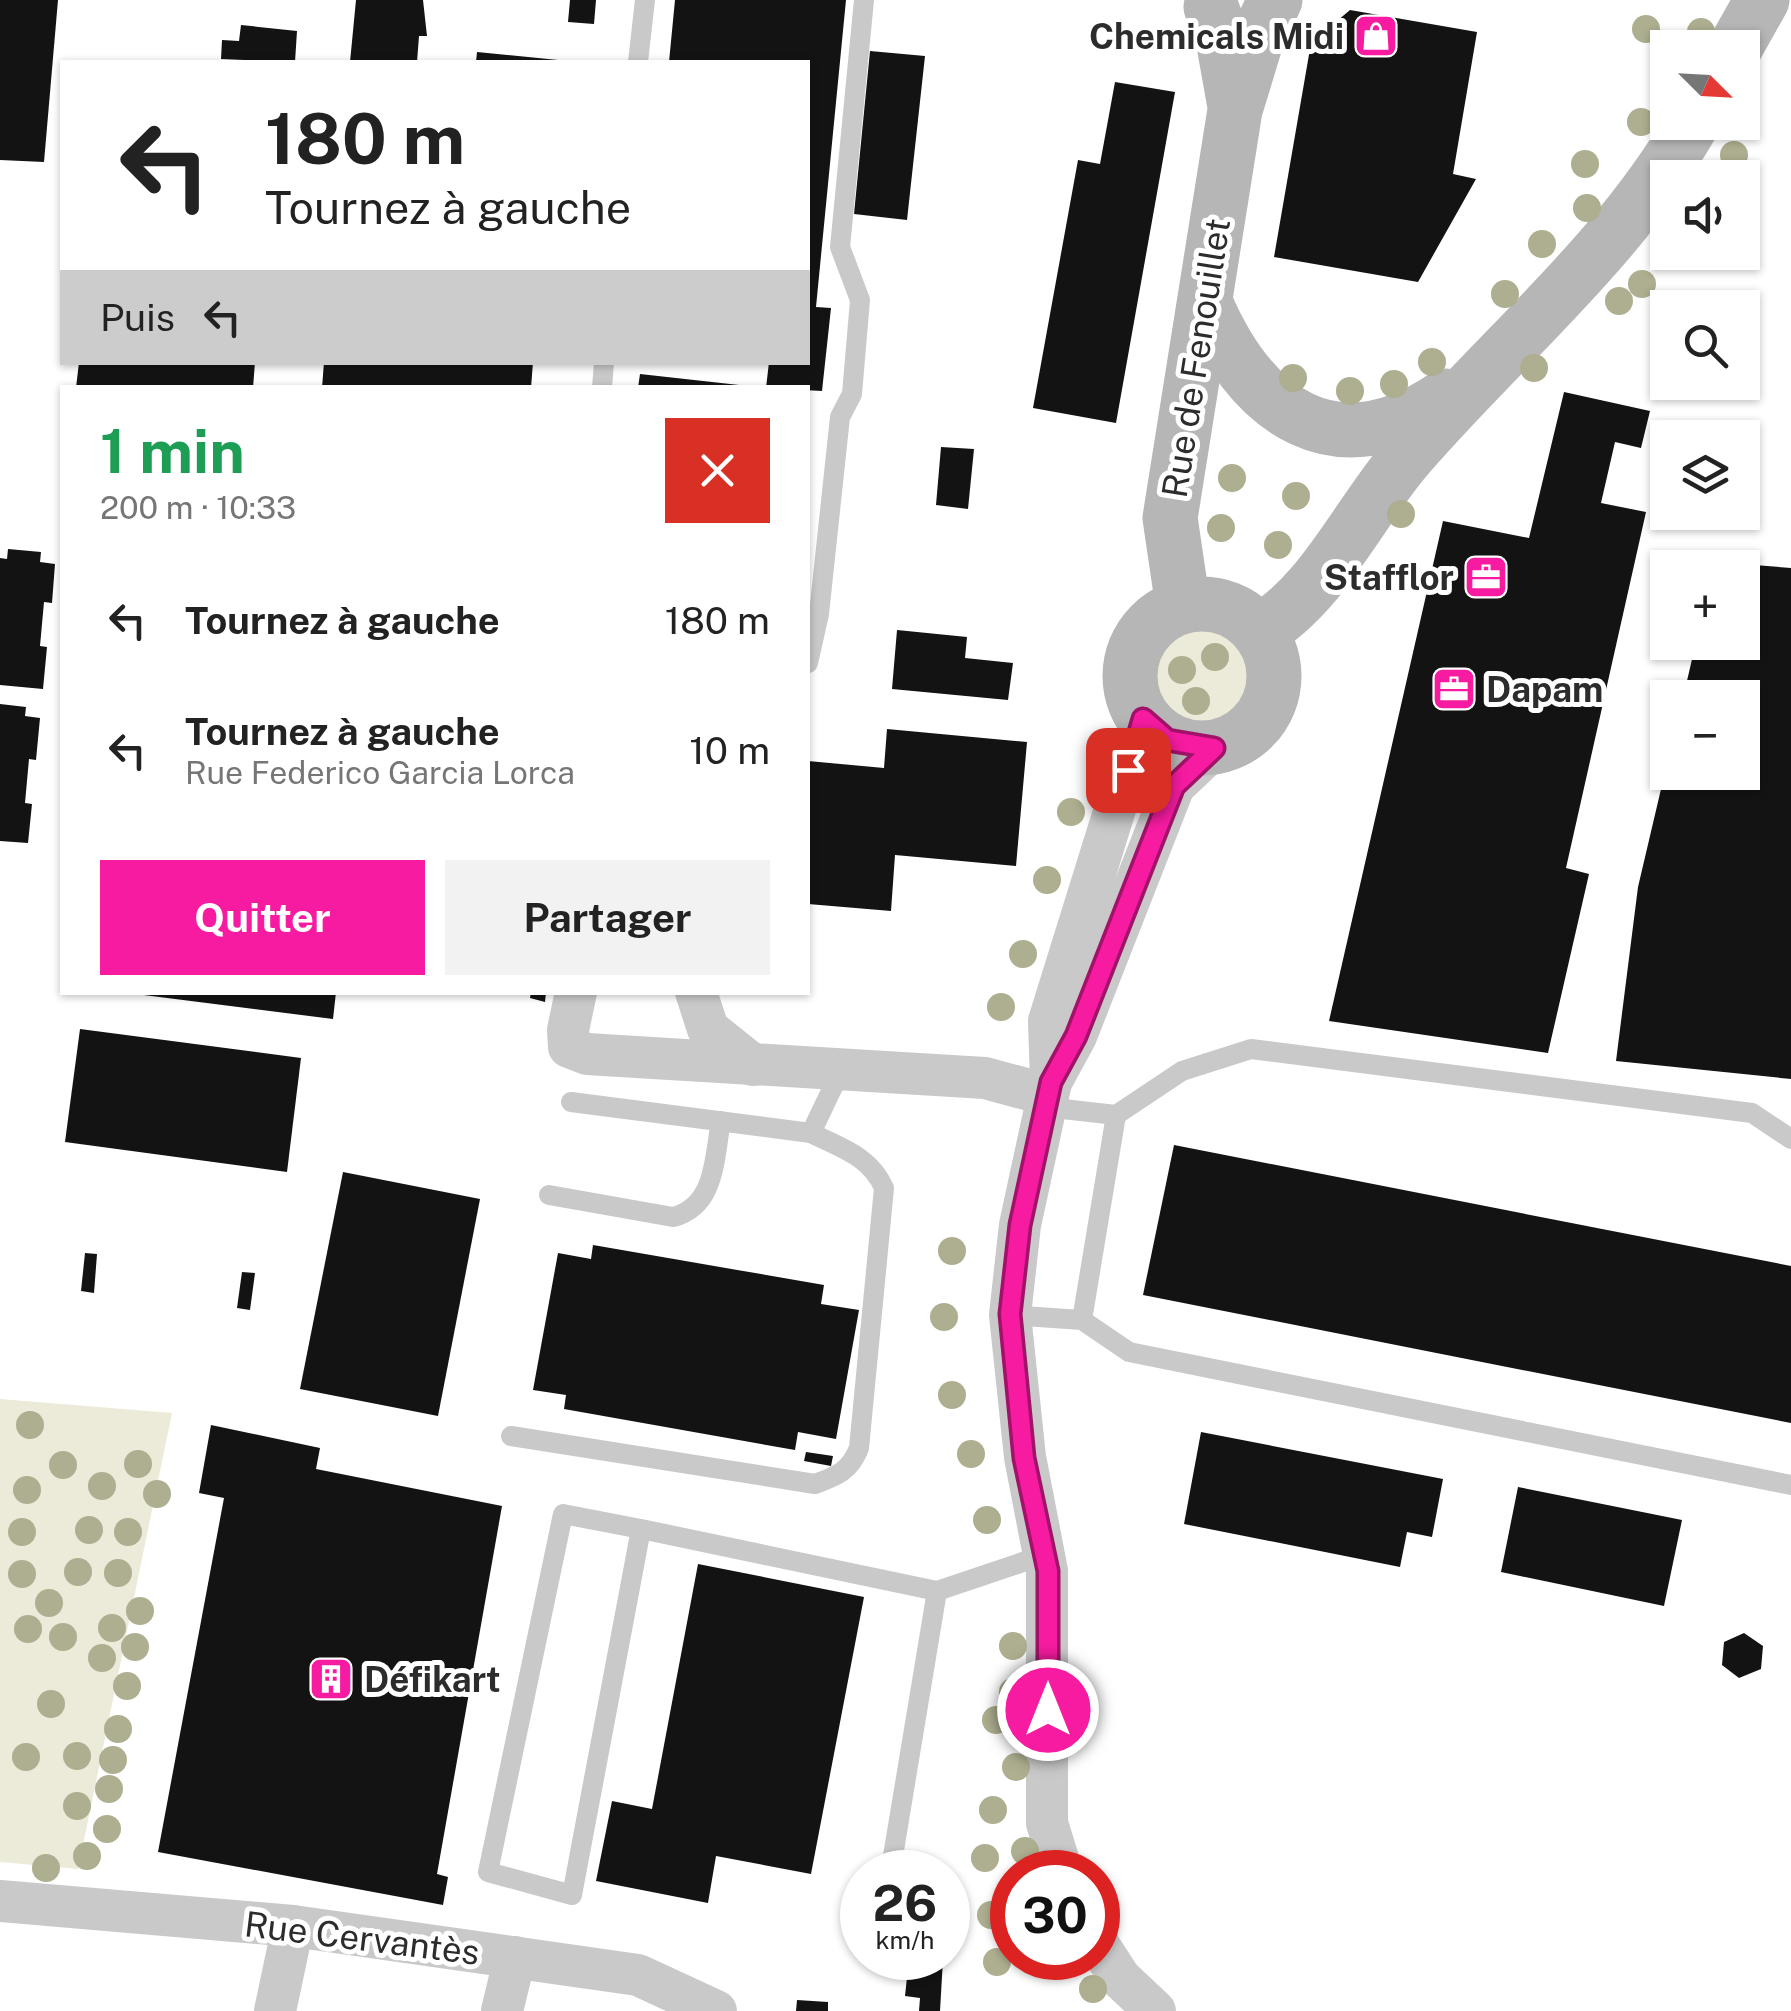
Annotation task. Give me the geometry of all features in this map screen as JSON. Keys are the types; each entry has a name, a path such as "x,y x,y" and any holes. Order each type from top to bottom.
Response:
{"street":[{"name":"Rue de Fenouillet","path":"1206,4 1251,12 1274,0"},
{"name":"Rue de Fenouillet","path":"1183,606 1170,518 1235,110 1256,40 1274,0"},
{"path":"1745,30 1762,0"},
{"name":"Rue de Fenouillet","path":"1206,4 1223,39 1235,110"},
{"path":"1259,632 1301,600 1410,452 1631,217 1660,180 1683,140"},
{"path":"1205,302 1228,354 1255,386 1309,422 1350,431 1387,428 1425,410 1502,357"},
{"path":"1048,1095 1076,1036 1174,786 1214,748 1250,730 1272,696 1274,670 1259,632 1225,607 1183,606 1155,620 1136,646 1130,688 1143,719 1167,740 1214,748"},
{"path":"1055,1850 1047,1823 1044,1556 1024,1458 1010,1314 1020,1225 1048,1095 1049,1021 1143,719"},
{"path":"575,995 568,1030 569,1047 587,1054 985,1078 1048,1095"},
{"path":"697,995 708,1029 728,1049 753,1064"},
{"name":"Rue Cervantès","path":"0,1901 294,1926 638,1975 716,2011"},
{"path":"275,2011 294,1926"},
{"path":"502,2011 514,1957"},
{"path":"1120,1978 1155,2011"}],"lane":[{"path":"638,60 645,0"},
{"path":"810,655 820,614 840,417 852,394 860,300 840,246 864,0"},
{"path":"1082,1320 1116,1116 1182,1071 1251,1049 1752,1113 1791,1138"},
{"path":"811,1133 841,1070"},
{"path":"1048,1095 1116,1116"},
{"path":"511,1436 815,1484 840,1475 853,1464 859,1448 884,1188 876,1170 862,1158 811,1133 571,1102"},
{"path":"550,1194 673,1216 686,1214 701,1204 707,1189 721,1121"},
{"path":"1010,1314 1082,1320 1128,1352 1791,1486"},
{"path":"641,1529 572,1895 488,1872 563,1514 641,1529 938,1592 1044,1556"},
{"path":"894,1850 938,1592"}],"shaded area":[{"path":"1203,629 1230,637 1244,651 1252,678 1244,705 1230,719 1203,727 1176,719 1162,705 1154,678 1162,651 1176,637"},
{"path":"0,1399 172,1413 78,1869 0,1862"}],"building":[{"path":"0,0 58,0 44,162 0,160"},
{"path":"356,0 423,0 427,36 419,36 417,60 350,60"},
{"path":"570,0 596,0 594,24 568,22"},
{"path":"675,0 846,0 816,307 831,308 822,391 810,390 810,385 766,385 769,365 810,365 810,60 669,60"},
{"path":"1350,10 1477,32 1453,174 1476,179 1418,282 1274,257 1311,43"},
{"path":"241,25 297,31 295,60 221,59 222,40 239,41"},
{"path":"870,51 925,56 907,220 854,214"},
{"path":"477,52 558,60 476,60"},
{"path":"1115,82 1175,92 1116,423 1033,408 1078,160 1100,164"},
{"path":"79,365 255,365 253,385 76,385"},
{"path":"324,365 533,365 531,385 322,385"},
{"path":"640,374 739,385 638,385"},
{"path":"1564,392 1650,411 1641,448 1615,442 1601,503 1646,512 1566,868 1589,874 1548,1053 1329,1021 1443,521 1529,538"},
{"path":"941,447 974,449 968,509 936,505"},
{"path":"8,549 41,552 40,562 55,564 52,603 44,602 40,646 47,647 43,689 0,685 0,558 7,559"},
{"path":"1760,566 1791,568 1791,1079 1616,1061 1638,887 1661,790 1760,790 1760,680 1687,680 1692,660 1760,660"},
{"path":"897,630 967,637 965,658 1013,663 1008,700 892,689"},
{"path":"0,704 26,707 25,716 40,718 36,760 29,759 25,803 32,804 28,843 0,841"},
{"path":"887,729 1027,742 1016,866 895,855 891,911 810,904 810,761 884,768"},
{"path":"144,995 336,995 333,1019"},
{"path":"530,995 546,995 545,1002"},
{"path":"80,1029 301,1058 287,1172 65,1142"},
{"path":"1174,1145 1791,1266 1791,1423 1143,1295"},
{"path":"343,1172 480,1199 438,1416 300,1389"},
{"path":"593,1245 824,1285 821,1304 859,1310 836,1439 798,1432 795,1450 564,1409 566,1395 533,1390 558,1253 591,1259"},
{"path":"85,1253 97,1254 94,1293 81,1291"},
{"path":"242,1272 255,1273 250,1310 237,1308"},
{"name":"Défikart","path":"211,1425 320,1448 316,1469 502,1506 437,1874 448,1877 443,1905 158,1852 224,1498 199,1493"},
{"path":"1201,1432 1443,1479 1432,1537 1407,1532 1400,1567 1184,1524"},
{"path":"806,1452 833,1456 831,1466 804,1461"},
{"path":"1518,1487 1682,1520 1664,1606 1501,1572"},
{"path":"698,1564 864,1597 811,1874 716,1856 708,1903 596,1881 612,1801 652,1809"},
{"path":"1744,1633 1763,1646 1761,1669 1739,1678 1722,1665 1724,1642"},
{"path":"907,1980 942,1980 940,2011 919,2011 920,1998 905,1996"},
{"path":"797,2000 828,2002 828,2011 796,2011"}],"place":[{"name":"Chemicals Midi","path":"1376,36"},
{"name":"Stafflor","path":"1486,577"},
{"name":"Dapam","path":"1454,689"},
{"name":"Défikart","path":"331,1679"}],"route":[{"path":"1048,1710 1048,1571 1024,1458 1010,1314 1020,1225 1051,1082 1076,1036 1174,786 1185,771 1214,748 1182,746 1167,740 1143,719 1128,770"}]}
